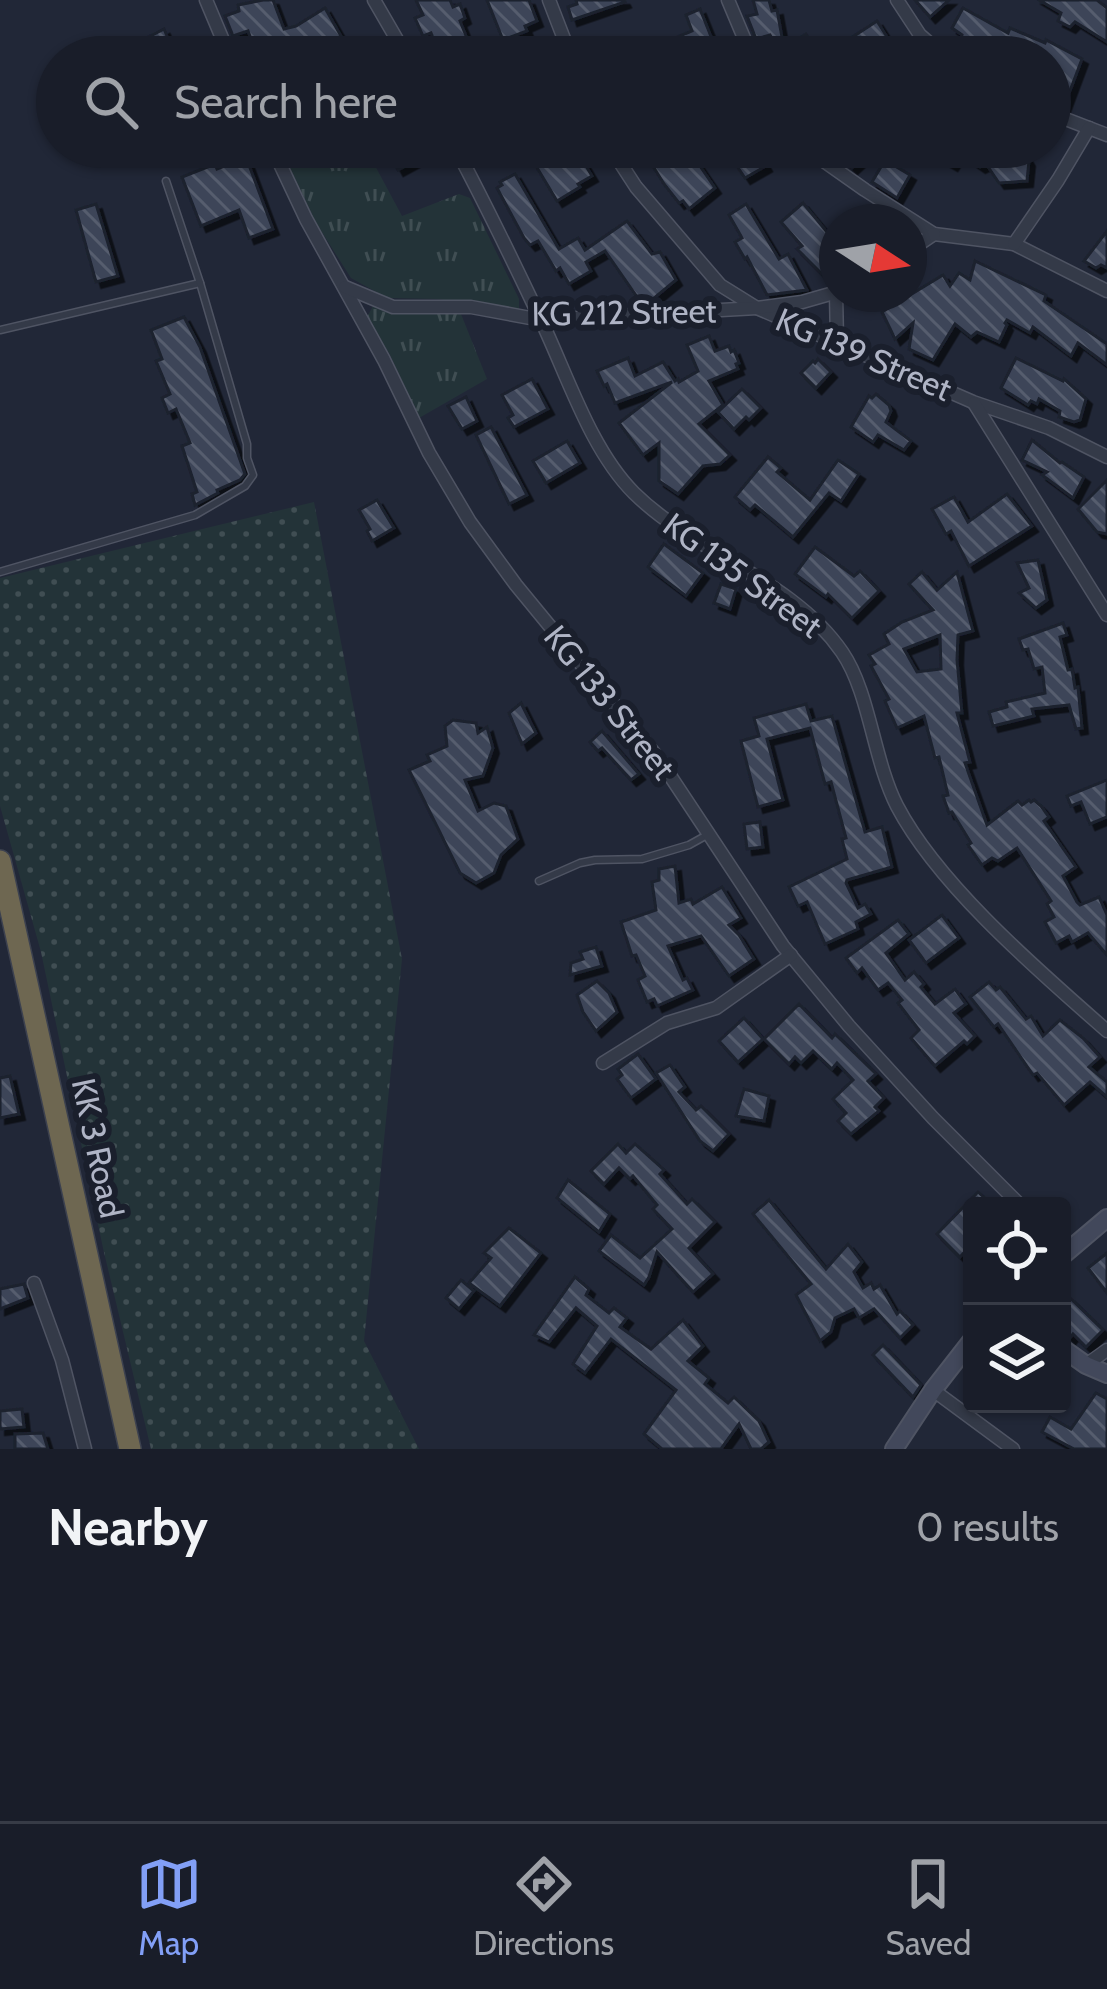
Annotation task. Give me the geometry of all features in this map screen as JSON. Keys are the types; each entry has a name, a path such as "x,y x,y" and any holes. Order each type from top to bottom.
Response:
{"highway":[{"name":"KK 3 Road","path":"0,861 130,1449"}],"street":[{"path":"206,0 221,36"},
{"path":"374,0 394,36"},
{"path":"549,0 563,36"},
{"path":"728,0 743,36"},
{"path":"897,0 921,36"},
{"path":"1071,121 1107,135"},
{"path":"1071,156 1089,128"},
{"name":"KG 133 Street","path":"282,168 429,453 470,522 659,759 791,955 849,1026 1012,1197"},
{"name":"KG 135 Street","path":"465,168 591,431 630,489 669,524 812,616 844,655 891,792 932,859 1045,976 1107,1031"},
{"name":"KG 139 Street","path":"624,168 720,285 757,308 974,402 1049,428 1107,457"},
{"path":"833,168 934,234 1014,244 1107,291"},
{"path":"1014,244 1063,168"},
{"path":"927,239 934,234"},
{"name":"KG 212 Street","path":"344,287 393,307 471,308 541,320 757,308 819,297"},
{"name":"KG 212 Street","path":"837,312 838,341"},
{"path":"974,402 1107,615"},
{"path":"603,1063 667,1023 716,1008 791,955"},
{"path":"1071,1246 1107,1218"},
{"path":"34,1283 62,1360 85,1449"},
{"path":"1087,1365 1107,1350"},
{"path":"893,1449 963,1352"},
{"path":"1071,1354 1107,1374"},
{"path":"933,1390 1013,1449"}],"lane":[{"path":"0,572 195,515 245,486 253,475 200,283 166,182"},
{"path":"0,330 200,283"},
{"path":"539,881 580,863 642,859 708,834"}],"green space":[{"path":"290,168 376,168 402,216 459,194 470,198 519,299 519,309 387,298 351,278 316,223"},
{"path":"373,306 461,314 487,379 419,418 389,353 366,319"},
{"path":"314,502 402,959 364,1341 419,1449 151,1449 41,952 0,806 0,578"}],"building":[{"path":"273,0 284,29 325,8 341,36 250,36 248,31 233,36 225,16 239,11 238,5"},
{"path":"416,0 450,0 453,7 460,4 466,36 423,36 415,18 423,15"},
{"path":"487,0 529,0 537,21 525,26 527,31 501,36"},
{"path":"576,0 625,2 572,20 568,7 577,4"},
{"path":"753,0 769,0 772,11 777,10 782,36 755,36 747,16 757,14"},
{"path":"915,0 949,0 930,17"},
{"path":"1039,0 1097,0 1107,8 1107,42 1075,22 1070,27 1058,21 1061,13"},
{"path":"963,8 1008,33 1010,28 1029,36 962,36 952,28"},
{"path":"700,9 711,36 680,36 692,31 686,15"},
{"path":"877,21 886,36 854,36"},
{"path":"1071,53 1082,59 1071,88"},
{"path":"205,168 250,168 273,229 249,238 239,210 201,226 182,177"},
{"path":"537,168 587,168 592,176 557,201"},
{"path":"654,168 701,168 715,188 689,209"},
{"path":"738,168 762,168 745,178"},
{"path":"880,168 898,168 910,175 897,198 872,182"},
{"path":"989,168 1028,168 1027,181 999,183"},
{"path":"515,174 559,249 578,238 585,250 627,221 652,254 660,252 676,280 642,304 605,251 586,262 591,271 569,284 538,241 530,245 524,238 497,188"},
{"path":"803,203 819,222 819,271 797,249 802,246 781,222"},
{"path":"96,204 118,276 96,282 76,210"},
{"path":"746,204 779,259 788,254 807,290 767,295 735,242 742,238 729,215"},
{"path":"1107,231 1107,268 1096,268 1084,261"},
{"path":"975,261 1046,295 1044,301 1107,344 1107,365 1078,343 1071,356 1033,327 1030,333 1007,320 999,342 977,332 971,337 955,324 933,360 909,349 913,323 895,339 882,312 927,312 927,285 943,275 950,286 959,273 970,280"},
{"path":"184,317 200,347 245,474 195,505 192,494 197,492 182,446 190,443 176,409 168,413 162,398 170,394 156,361 162,359 151,330"},
{"path":"709,336 715,351 729,346 739,363 738,369 709,381 723,405 699,424 730,455 720,464 703,466 678,494 659,481 659,443 643,455 619,423 672,382 615,403 597,371 628,358 635,376 663,362 679,382 698,371 687,345"},
{"path":"1016,358 1064,379 1086,399 1080,420 1059,417 1060,411 1039,399 1028,405 1001,388"},
{"path":"818,359 831,372 816,388 801,373"},
{"path":"532,379 548,409 514,427 502,395"},
{"path":"742,389 761,408 734,429 718,412"},
{"path":"876,394 889,405 886,422 911,441 904,450 878,435 873,442 851,427 869,396"},
{"path":"466,397 477,421 462,429 448,406"},
{"path":"491,427 527,495 509,504 476,435"},
{"path":"1032,440 1084,477 1073,498 1042,475 1047,472 1022,460"},
{"path":"567,441 580,463 546,483 533,461"},
{"path":"768,457 781,468 777,472 810,500 838,460 859,474 841,501 829,493 793,537 755,505 750,510 735,497"},
{"path":"1107,480 1107,534 1097,532 1078,509"},
{"path":"1007,494 1032,526 969,566 951,531 946,534 932,509 954,497 968,522"},
{"path":"377,500 394,528 372,541 359,510"},
{"path":"664,544 703,573 686,596 648,567"},
{"path":"815,547 854,576 860,571 879,591 852,618 828,594 826,597 795,574"},
{"path":"1038,560 1047,600 1036,608 1019,593 1029,588 1017,563"},
{"path":"922,572 937,590 957,572 973,631 958,635 962,713 957,713 970,762 965,763 987,825 1018,801 1022,805 1034,800 1041,806 1049,817 1044,821 1076,867 1063,876 1077,902 1099,897 1107,915 1107,955 1088,933 1072,942 1069,936 1056,943 1045,922 1054,917 1047,904 1051,901 1017,848 982,865 949,813 939,757 935,758 924,716 897,728 869,655 889,644 884,634 933,610 909,584","holes":["940,635 941,669 917,672 904,649"]},
{"path":"721,584 736,589 730,609 714,603"},
{"path":"1063,623 1067,635 1060,637 1068,670 1072,669 1078,687 1082,728 1076,729 1069,705 1032,709 1034,716 993,726 989,712 1007,707 1006,702 1045,693 1042,667 1034,669 1019,639"},
{"path":"521,703 536,733 522,744 509,713"},
{"path":"806,704 811,721 832,716 865,832 882,827 892,867 847,880 858,908 865,904 871,914 856,922 858,929 825,944 807,902 798,906 789,887 847,859 831,782 825,784 810,728 767,739 783,800 758,807 741,741 759,736 754,718"},
{"path":"453,720 476,723 478,733 487,727 493,748 483,776 465,780 478,811 494,803 506,806 518,839 501,855 494,873 476,883 460,873 409,770 430,761 427,755 447,746 445,726"},
{"path":"602,731 639,774 631,780 602,748 598,751 590,742"},
{"path":"1107,780 1107,817 1090,824 1081,802 1071,806 1067,796"},
{"path":"760,822 763,847 747,849 744,824"},
{"path":"675,866 679,903 691,899 693,904 722,887 741,918 729,925 754,959 729,976 701,936 668,946 683,980 687,978 693,990 657,1006 654,999 647,1002 638,980 645,976 636,955 632,956 621,922 656,910 652,882 659,880 659,869"},
{"path":"942,915 959,938 926,963 909,940"},
{"path":"898,920 909,934 886,953 905,980 914,972 935,1004 955,989 966,1004 954,1013 975,1036 935,1066 911,1038 919,1030 888,983 878,990 862,968 857,973 846,958"},
{"path":"596,947 602,966 570,975 571,963 583,959 580,952"},
{"path":"597,981 617,1012 596,1031 577,995"},
{"path":"989,982 996,990 1000,987 1026,1019 1031,1016 1043,1036 1060,1020 1083,1038 1100,1057 1089,1067 1107,1082 1107,1097 1090,1082 1064,1105 1037,1073 1033,1075 998,1024 994,1027 970,997"},
{"path":"799,1004 876,1074 868,1081 884,1098 875,1107 879,1111 851,1134 838,1121 846,1113 833,1099 853,1080 837,1063 832,1069 813,1051 801,1063 795,1057 789,1064 764,1039"},
{"path":"744,1018 763,1039 738,1062 719,1041"},
{"path":"638,1054 656,1079 631,1098 617,1079 622,1075 618,1069"},
{"path":"670,1065 685,1087 679,1092 729,1134 713,1151 700,1141 656,1073"},
{"path":"10,1076 19,1114 0,1118 0,1078"},
{"path":"744,1089 769,1096 764,1121 736,1116"},
{"path":"618,1144 626,1153 635,1144 664,1170 660,1174 687,1204 692,1199 715,1222 689,1248 713,1274 693,1292 657,1252 644,1285 599,1251 611,1235 640,1258 672,1229 633,1176 630,1179 619,1168 604,1184 591,1171"},
{"path":"568,1180 610,1214 599,1232 557,1198"},
{"path":"769,1200 826,1269 848,1244 862,1262 854,1272 863,1288 880,1285 897,1314 900,1311 913,1325 900,1338 874,1309 859,1318 854,1309 835,1318 831,1332 820,1341 796,1295 811,1284 753,1214"},
{"path":"963,1207 960,1257 937,1234"},
{"path":"509,1228 541,1253 500,1306 469,1283 491,1258 484,1253"},
{"path":"1107,1253 1107,1293 1088,1268"},
{"path":"575,1277 589,1289 586,1295 609,1313 614,1308 627,1318 620,1327 651,1349 683,1320 703,1346 688,1361 709,1378 705,1384 728,1403 734,1397 759,1421 769,1442 761,1449 751,1449 739,1424 721,1449 662,1449 644,1434 676,1390 611,1339 585,1373 573,1364 597,1326 576,1308 549,1342 534,1335"},
{"path":"461,1280 474,1291 459,1309 446,1298"},
{"path":"24,1284 28,1298 0,1309 0,1289"},
{"path":"1071,1299 1103,1330 1086,1347 1073,1334"},
{"path":"883,1345 921,1385 913,1397 873,1355"},
{"path":"1096,1393 1107,1399 1107,1449 1074,1449 1042,1432 1050,1417 1071,1429"},
{"path":"22,1409 24,1427 0,1429 0,1411"},
{"path":"43,1433 48,1449 15,1449 15,1434"}]}
